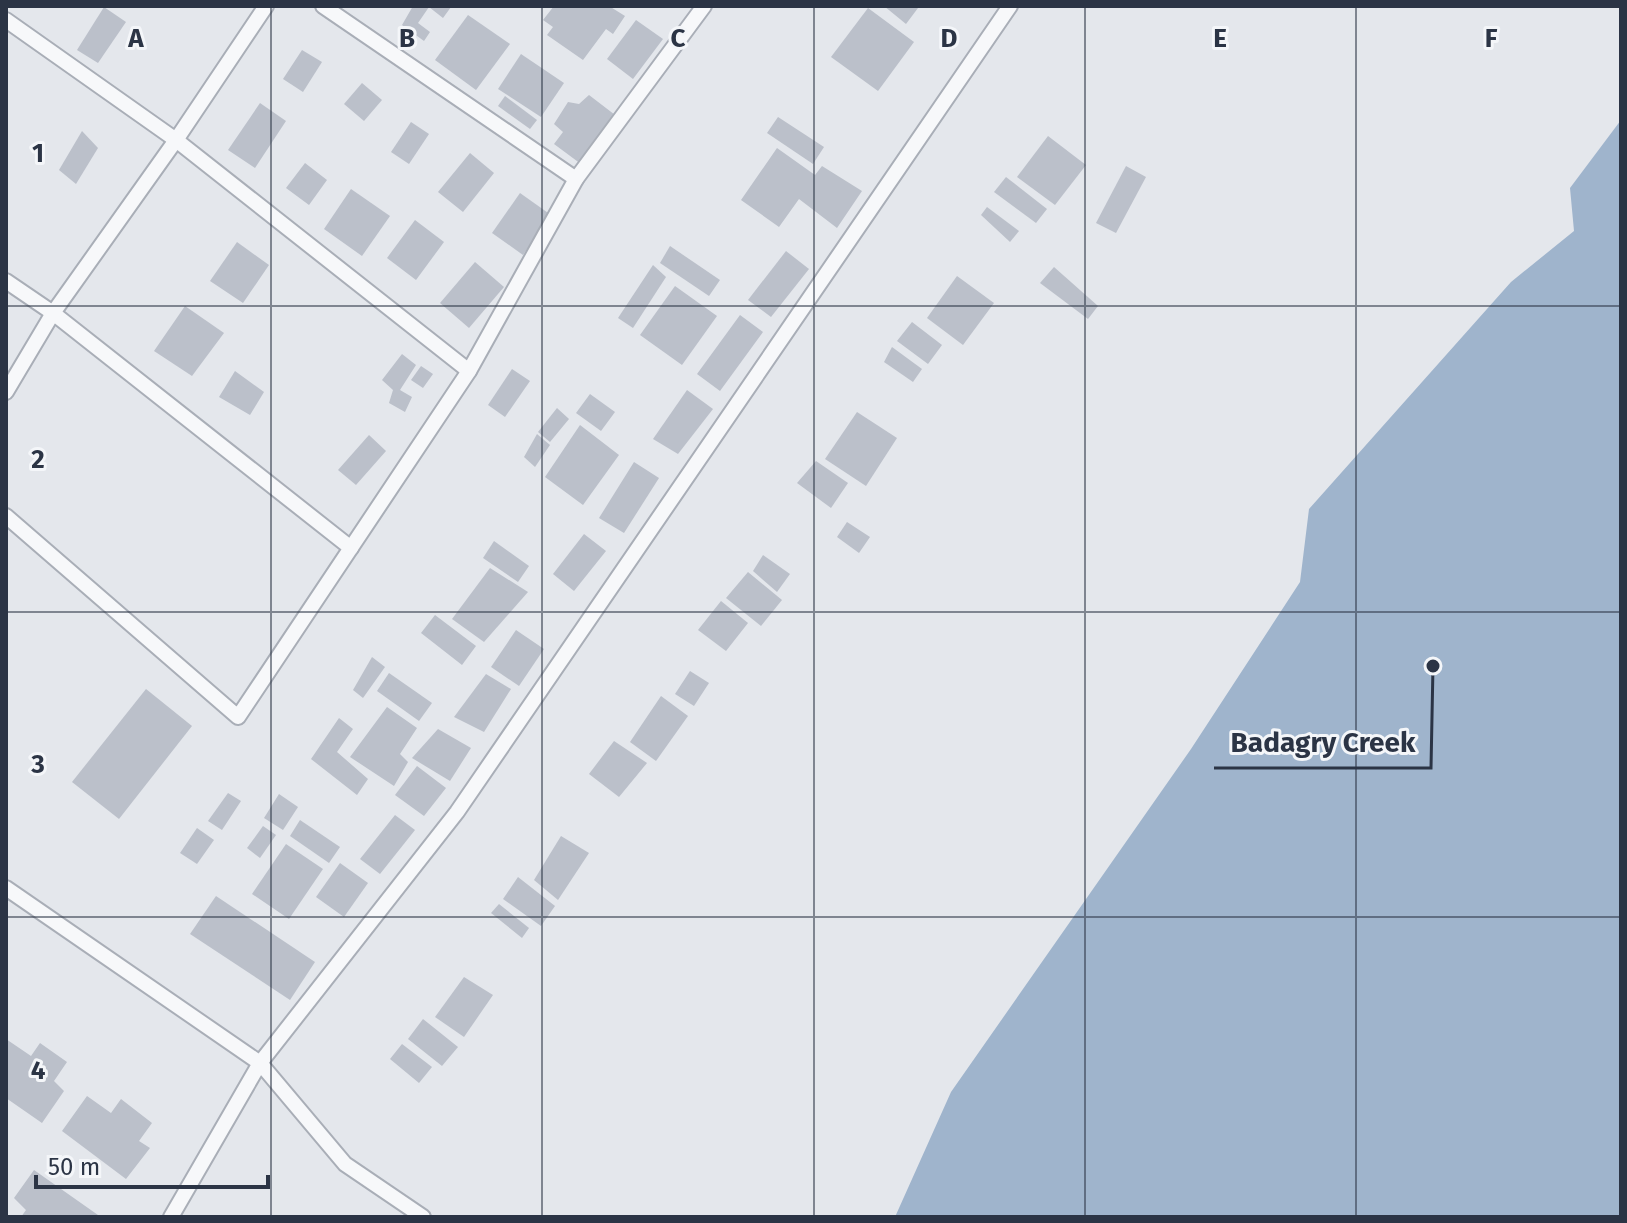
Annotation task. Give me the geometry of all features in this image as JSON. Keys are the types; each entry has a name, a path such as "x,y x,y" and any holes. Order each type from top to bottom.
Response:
{"lane":[{"path":"6,392 53,313 176,140 266,6"},
{"path":"323,6 576,179"},
{"path":"6,516 238,717 469,371 576,179 700,10 684,6"},
{"path":"171,1217 260,1063 457,812 1010,6"},
{"path":"6,20 176,140 469,371"},
{"path":"6,281 53,313 351,548"},
{"path":"6,888 260,1063 345,1164 423,1217"}],"water":[{"path":"1621,120 1621,1217 895,1217 951,1092 1191,749 1300,582 1309,509 1511,282 1574,231 1570,188"}],"building":[{"path":"413,6 451,7 443,18 429,7 418,23 430,32 424,41 402,25"},
{"path":"554,6 609,6 625,16 613,34 606,29 583,60 547,35 553,27 543,20"},
{"path":"884,6 916,6 918,8 906,24"},
{"path":"104,7 126,22 98,63 77,50"},
{"path":"868,8 914,42 878,91 831,57"},
{"path":"468,15 510,44 476,90 435,60"},
{"path":"636,20 663,39 633,79 607,59"},
{"path":"302,50 322,62 303,92 283,79"},
{"path":"521,54 564,83 541,117 498,89"},
{"path":"362,83 382,100 364,121 344,104"},
{"path":"589,95 619,118 585,167 554,144 563,132 554,124 568,102 579,104"},
{"path":"505,96 537,120 530,129 498,106"},
{"path":"260,103 286,121 255,168 228,150"},
{"path":"778,117 824,147 813,164 767,133"},
{"path":"411,122 429,134 409,164 391,152"},
{"path":"82,131 98,148 76,184 59,170"},
{"path":"1048,136 1086,165 1055,205 1017,177"},
{"path":"777,148 815,175 822,166 862,191 837,228 799,199 779,227 741,200"},
{"path":"470,153 494,173 463,212 438,192"},
{"path":"305,163 327,180 309,205 286,188"},
{"path":"1126,166 1146,177 1116,233 1096,223"},
{"path":"1006,177 1047,209 1036,223 994,192"},
{"path":"351,189 390,216 362,256 324,229"},
{"path":"520,193 551,215 523,255 492,233"},
{"path":"987,207 1019,231 1010,242 981,215"},
{"path":"415,220 444,242 416,280 387,258"},
{"path":"237,242 269,265 243,303 210,281"},
{"path":"670,246 720,280 709,296 660,263"},
{"path":"786,251 809,269 771,317 748,300"},
{"path":"475,262 504,287 469,328 440,303"},
{"path":"653,265 666,277 633,328 618,318"},
{"path":"1054,267 1098,306 1088,319 1040,283"},
{"path":"957,276 994,303 963,345 927,318"},
{"path":"675,286 717,316 682,365 640,335"},
{"path":"185,306 224,333 192,376 154,351"},
{"path":"740,315 763,332 720,391 697,374"},
{"path":"912,322 942,345 928,364 897,341"},
{"path":"892,347 922,369 913,382 884,362"},
{"path":"402,354 416,365 400,390 412,397 405,412 389,403 393,390 382,380"},
{"path":"421,366 433,374 423,388 411,380"},
{"path":"512,369 530,381 505,417 488,405"},
{"path":"235,371 264,392 250,415 219,397"},
{"path":"687,390 713,409 678,454 653,439"},
{"path":"590,394 615,412 601,431 576,413"},
{"path":"557,408 569,419 550,442 538,432"},
{"path":"857,412 897,438 866,486 825,459"},
{"path":"580,425 619,455 583,505 545,477"},
{"path":"537,434 550,445 535,467 524,457"},
{"path":"369,435 386,451 356,485 338,470"},
{"path":"816,461 848,483 831,508 797,483"},
{"path":"634,462 659,478 624,533 599,518"},
{"path":"847,522 870,537 859,553 837,537"},
{"path":"584,534 606,551 574,591 553,574"},
{"path":"494,541 529,566 518,582 483,558"},
{"path":"763,555 790,574 777,592 753,571"},
{"path":"490,568 528,592 484,642 452,619"},
{"path":"748,572 782,600 761,626 726,598"},
{"path":"721,601 748,623 726,651 698,630"},
{"path":"435,615 476,646 462,665 421,633"},
{"path":"516,630 544,649 519,686 491,667"},
{"path":"372,657 385,667 363,698 353,690"},
{"path":"690,671 709,683 694,706 675,694"},
{"path":"389,673 432,703 419,721 377,691"},
{"path":"486,674 511,689 484,732 454,717"},
{"path":"146,689 192,726 119,819 72,782"},
{"path":"661,696 688,716 656,761 630,742"},
{"path":"387,707 417,728 400,754 408,762 394,786 350,757"},
{"path":"339,718 353,729 337,752 368,779 357,795 311,759"},
{"path":"438,729 471,748 450,781 412,758"},
{"path":"614,741 647,763 619,797 589,774"},
{"path":"417,766 446,788 424,816 395,795"},
{"path":"228,793 241,801 222,830 208,821"},
{"path":"279,794 298,807 283,830 264,818"},
{"path":"395,815 415,830 380,874 360,859"},
{"path":"300,820 340,847 329,863 290,836"},
{"path":"263,826 276,835 260,858 247,848"},
{"path":"197,828 214,840 197,864 180,853"},
{"path":"561,836 589,853 558,900 534,880"},
{"path":"286,844 323,869 289,919 252,894"},
{"path":"340,863 368,883 344,917 316,897"},
{"path":"518,877 555,906 541,926 503,899"},
{"path":"216,896 315,962 290,1000 190,934"},
{"path":"499,904 529,928 522,938 491,913"},
{"path":"464,977 493,995 464,1037 435,1017"},
{"path":"423,1019 458,1047 442,1066 408,1039"},
{"path":"6,1039 31,1056 40,1043 67,1062 54,1081 64,1091 42,1123 6,1098"},
{"path":"402,1044 432,1067 419,1083 390,1059"},
{"path":"87,1096 111,1113 121,1099 152,1123 139,1141 150,1148 126,1179 62,1131"},
{"path":"34,1170 97,1217 21,1217 26,1210 14,1198"}],"place":[{"name":"Badagry Creek","path":"1433,666"}]}
